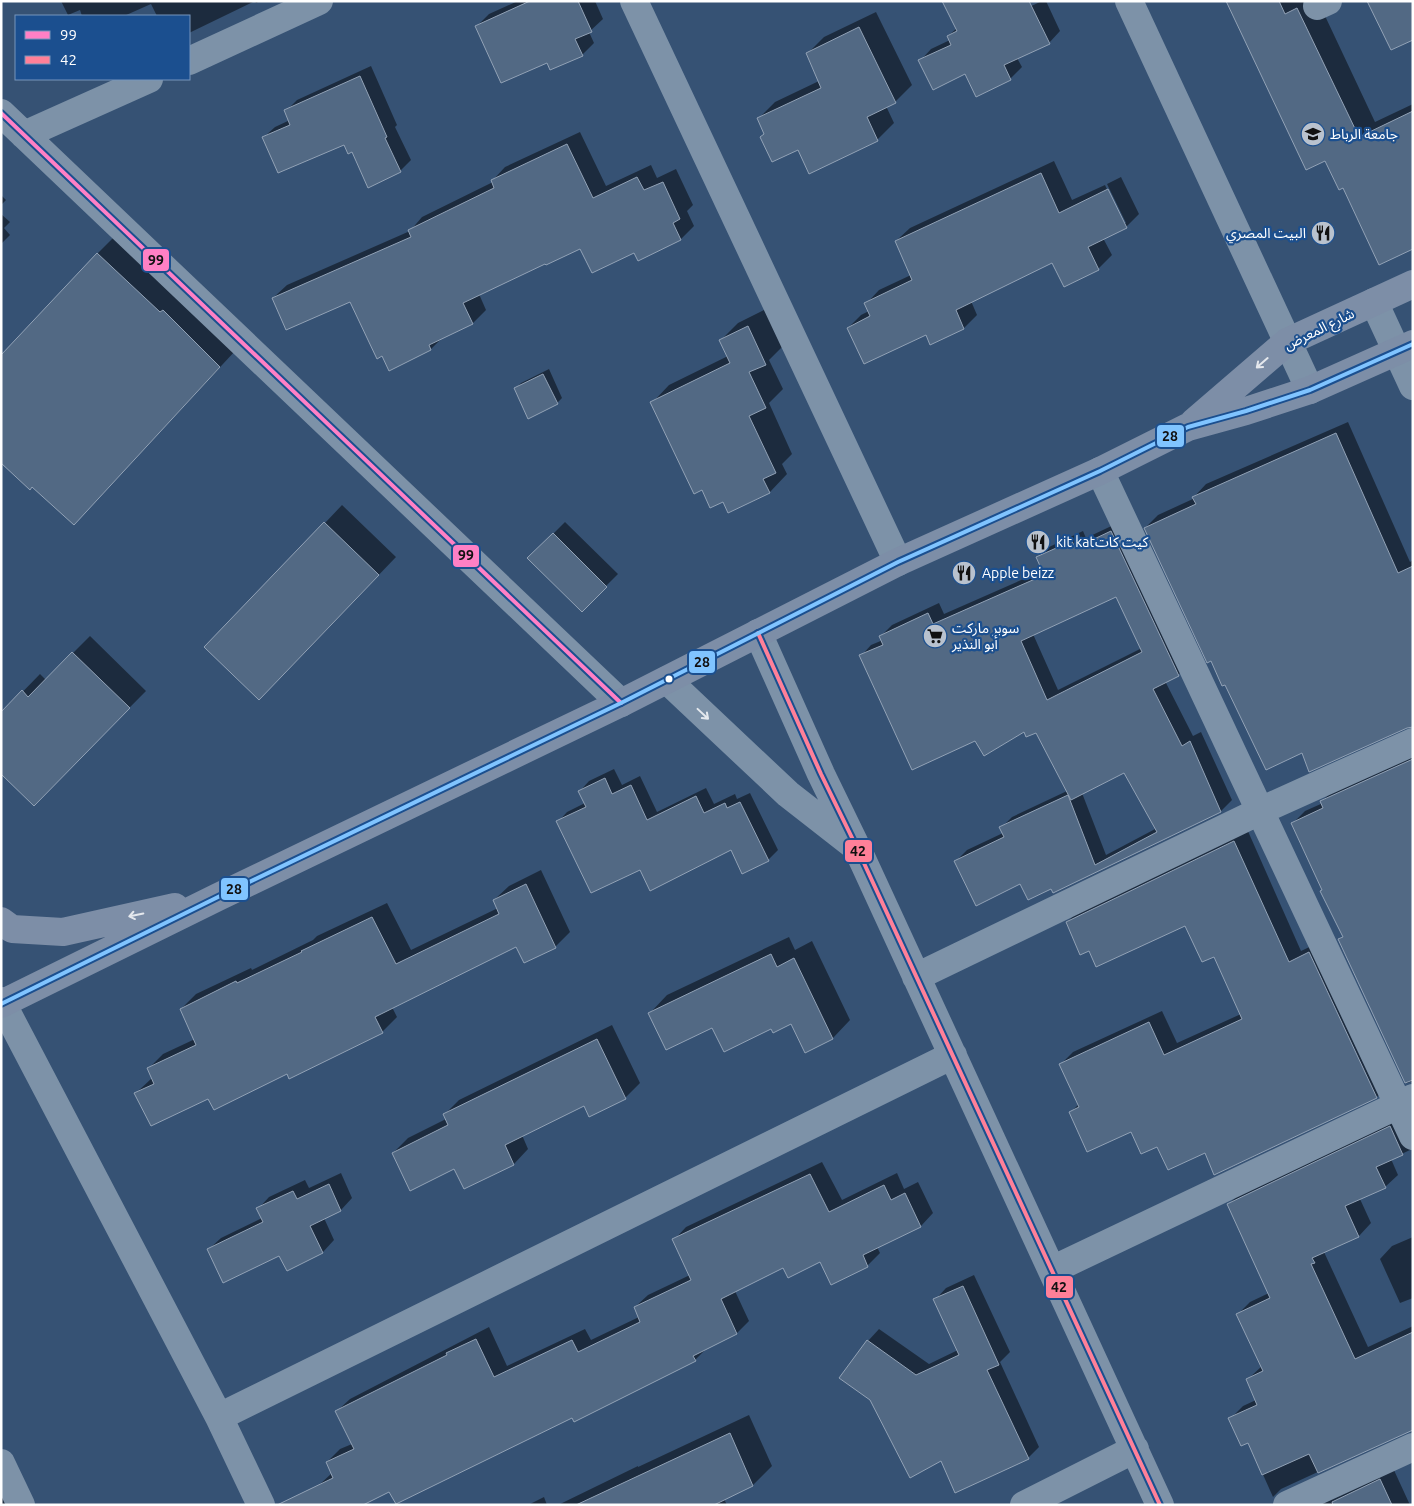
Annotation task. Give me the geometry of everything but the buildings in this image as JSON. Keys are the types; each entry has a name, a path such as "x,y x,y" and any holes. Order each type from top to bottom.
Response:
{"main road":[{"name":"شارع المعرض","path":"1188,427 1287,342 1413,284"},
{"name":"شارع المعرض","path":"2,1003 621,703 898,562 1100,471 1188,427 1246,411 1310,390 1404,348"},
{"path":"1,921 12,929 63,932 218,897"}],"street":[{"path":"190,60 319,1"},
{"path":"634,1 898,562"},
{"path":"1129,1 1310,390"},
{"path":"24,135 147,80"},
{"path":"1,113 621,703"},
{"path":"1374,302 1404,348 1413,386"},
{"path":"1100,471 1260,811 1406,1101 1413,1136"},
{"path":"758,633 820,774 857,848 1160,1505"},
{"path":"667,680 788,794 857,848"},
{"path":"916,976 1260,811 1413,742"},
{"path":"2,1003 219,1417 261,1505"},
{"path":"219,1417 953,1055"},
{"path":"1052,1270 1406,1101"},
{"path":"1287,1505 1413,1447"},
{"path":"1024,1505 1135,1449"},
{"path":"1,1462 22,1505"}],"transit line":[{"name":"99","path":"1,113 621,703"},
{"name":"28","path":"1,1004 621,703 898,562 1100,471 1188,427 1246,411 1310,390 1413,344"},
{"name":"42","path":"758,633 821,774 857,848 1160,1505"}],"place":[{"name":"جامعة الرباط","path":"1313,134"},
{"name":"البيت المصري","path":"1323,233"},
{"name":"kit katكيت كات","path":"1038,542"},
{"name":"Apple beizz","path":"964,573"},
{"name":"سوبر ماركت أبو النذير","path":"935,636"}]}
